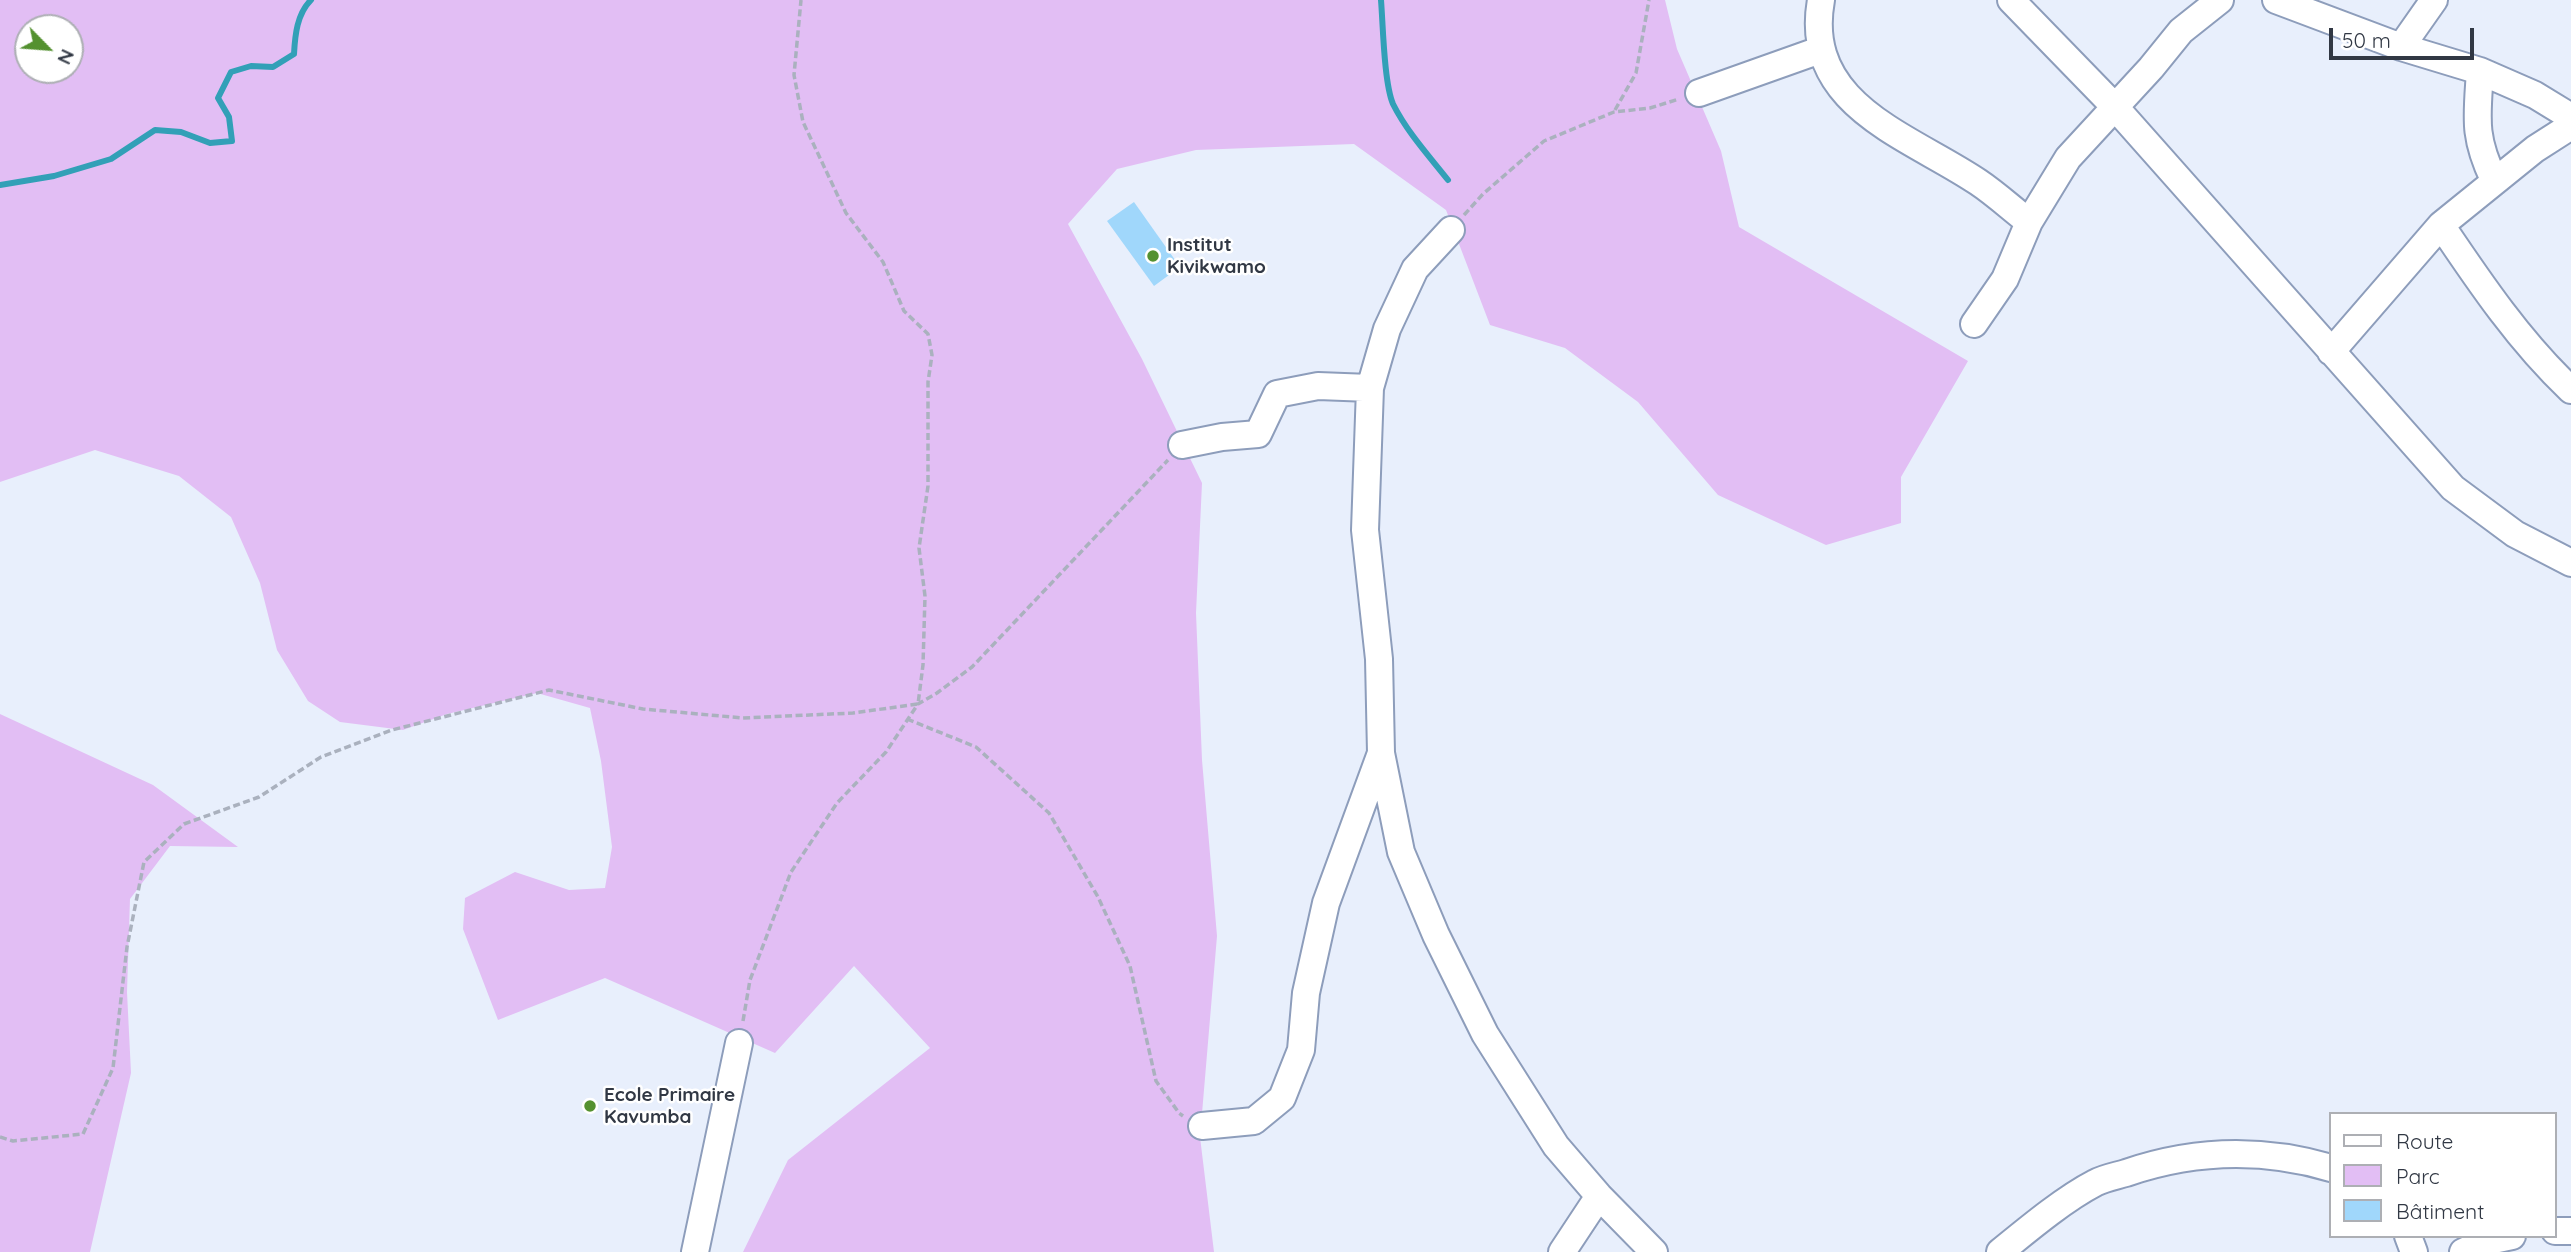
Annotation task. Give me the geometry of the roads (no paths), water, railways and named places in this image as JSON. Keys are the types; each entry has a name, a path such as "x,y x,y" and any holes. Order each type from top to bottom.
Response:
{"street":[{"path":"1821,0 1819,50 1831,77 1850,102 1980,183 2029,222"},
{"path":"2011,0 2114,106 2453,488 2515,534 2571,563"},
{"path":"1974,324 2005,279 2029,222 2068,158 2151,68 2181,30 2220,0"},
{"path":"2276,0 2402,47 2480,71 2535,95 2571,117"},
{"path":"2402,47 2434,0"},
{"path":"1699,93 1819,50"},
{"path":"2480,71 2477,127 2480,148 2494,180"},
{"path":"2331,352 2441,225 2494,180 2571,126"},
{"path":"2441,225 2491,299 2549,370 2571,390"},
{"path":"1451,230 1415,269 1387,329 1370,388 1365,530 1379,659 1381,753 1401,852 1436,935 1485,1034 1556,1146 1599,1196 1654,1252"},
{"path":"1182,445 1222,437 1258,434 1277,394 1318,386 1370,388"},
{"path":"1202,1126 1254,1121 1282,1097 1301,1050 1306,993 1326,903 1381,753"},
{"path":"695,1252 739,1043"},
{"path":"2000,1252 2033,1225 2095,1183 2151,1164 2220,1153 2302,1159 2330,1168"},
{"path":"1562,1252 1599,1196"},
{"path":"2463,1252 2484,1242 2503,1238"}],"waterway":[{"path":"0,185 54,176 111,159 155,130 181,132 210,143 232,141 229,117 218,98 231,72 251,66 273,67 294,54 300,18 311,0"},
{"path":"1381,0 1386,68 1393,104 1412,134 1448,180"}],"place":[{"name":"Institut Kivikwamo","path":"1153,256"},
{"name":"Ecole Primaire Kavumba","path":"590,1106"}]}
